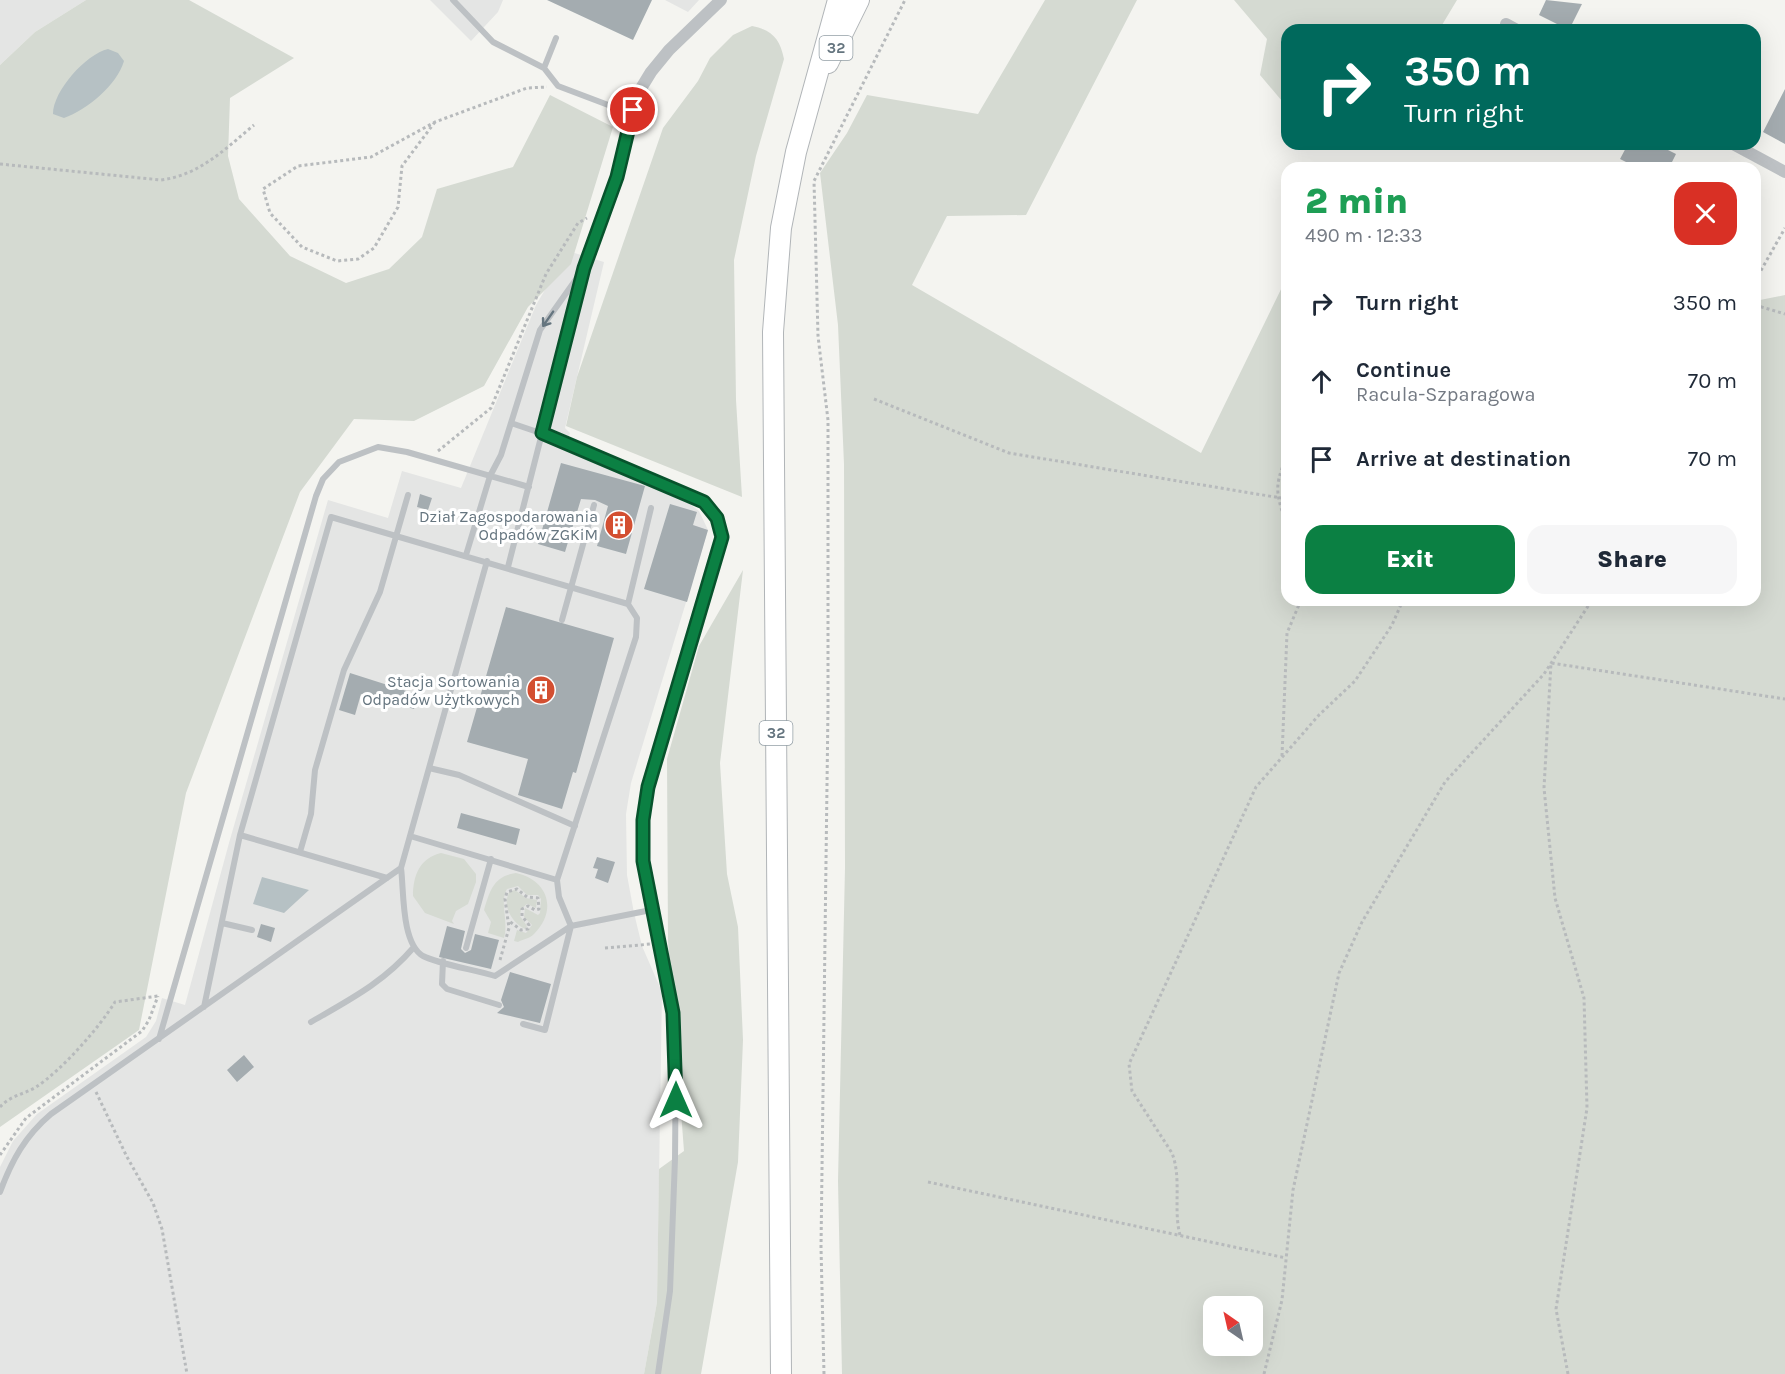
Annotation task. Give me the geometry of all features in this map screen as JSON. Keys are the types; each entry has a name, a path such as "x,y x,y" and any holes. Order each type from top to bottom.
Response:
{"main road":[{"name":"32","path":"781,1374 773,332 781,228 796,152 838,0"},
{"name":"32","path":"812,95 859,0"}],"street":[{"path":"584,268 617,177 632,114 651,72 669,50 721,0"},
{"path":"1744,150 1785,172"}],"lane":[{"path":"453,0 493,42 544,68 558,86 632,114"},
{"path":"544,68 556,38"},
{"path":"466,555 490,476 501,455 512,423 540,330 584,268"},
{"path":"508,567 584,268"},
{"path":"512,423 542,433 704,502 717,518 722,537 648,787 643,820 643,861 673,1013 676,1078 670,1291 658,1374"},
{"path":"159,1039 316,496 323,479 339,462 378,447 429,458 529,487"},
{"path":"300,852 311,814 315,770 344,670 380,592 408,495"},
{"path":"562,620 594,505"},
{"path":"628,604 651,508"},
{"path":"204,1007 240,835 331,517 628,604 637,618 636,637 557,880 559,897 571,926 545,1030 522,1024"},
{"path":"487,561 401,868 405,921 414,947 422,955 495,976 571,926 651,910"},
{"path":"429,768 459,775 575,826"},
{"path":"240,835 387,878"},
{"path":"410,836 557,880"},
{"path":"466,948 490,859"},
{"path":"0,1192 20,1147 33,1129 401,868"},
{"path":"222,923 252,930"},
{"path":"311,1022 366,990 393,971 414,947"},
{"path":"443,961 442,984 447,989 499,1005"}],"path":[{"path":"824,1374 821,1247 828,708 828,420 818,336 814,181 905,0"},
{"path":"435,122 402,166 398,207 374,248 358,259 337,261 302,248 270,213 263,189 298,166 370,157 435,122 527,88 558,86"},
{"path":"0,164 161,180 180,177 204,166 254,125"},
{"path":"429,458 491,408 546,274 578,223 604,212"},
{"path":"1761,270 1785,228"},
{"path":"1761,307 1785,315"},
{"path":"874,399 1009,453 1281,498"},
{"path":"1281,472 1277,482 1276,497 1281,512"},
{"path":"1282,758 1287,633 1298,606"},
{"path":"1180,1235 1177,1224 1176,1165 1132,1091 1129,1064 1256,787 1319,715 1355,681 1392,625 1400,606"},
{"path":"1264,1374 1282,1300 1293,1190 1339,973 1362,922 1445,782 1551,663 1588,606"},
{"path":"1551,663 1785,697"},
{"path":"1551,663 1544,788 1555,898 1584,998 1587,1108 1556,1310 1568,1374"},
{"path":"495,976 509,921 505,899 508,890 517,889 527,897 538,898 539,909 535,910 528,906 522,909 522,916 529,926 528,929 521,930 509,921"},
{"path":"605,948 659,942"},
{"path":"0,1107 9,1097 36,1087 73,1053 105,1018 115,1002 172,994"},
{"path":"142,1031 158,996"},
{"path":"93,1085 156,1212 162,1229 187,1374"},
{"path":"928,1182 1286,1257"}],"shaded area":[{"path":"0,0 86,0 35,32 0,65"},
{"path":"86,0 189,0 294,58 230,98 228,156 239,199 290,256 346,283 389,269 422,237 437,189 513,167 550,95 613,127 571,264 528,307 484,386 414,421 354,419 300,492 186,793 139,1030 0,1127 0,65 35,32"},
{"path":"430,0 503,0 498,12 471,41"},
{"path":"665,0 699,0 688,12"},
{"path":"1045,0 1137,0 1026,215 947,216 912,285 1201,453 1281,289 1281,606 1761,606 1761,300 1785,295 1785,1374 842,1374 838,1181 845,868 844,464 838,325 820,173 847,133 867,95 978,114"},
{"path":"1234,0 1457,0 1443,24 1281,24 1281,100 1260,75 1267,39"},
{"path":"752,26 774,36 784,59 756,156 734,260 736,400 742,497 566,426 577,377 663,128 698,81 710,58 733,35"},
{"path":"108,49 118,53 124,61 115,79 100,96 82,109 64,118 53,114 58,95 72,75 90,58"},
{"path":"568,251 604,262 565,428 570,433 564,450 687,502 699,511 708,530 631,783 626,814 627,875 634,913 642,946 662,992 657,1302 644,1374 0,1374 0,1167 13,1141 37,1114 146,1037 156,1021 162,998 185,1005 229,843 328,500 388,518 402,471 461,488 536,305"},
{"path":"743,570 720,763 727,874 738,927 743,1040 738,1162 701,1374 644,1374 657,1302 659,1169 684,1151 668,941 667,759 699,646"},
{"path":"441,853 464,859 476,874 476,882 468,904 456,911 452,921 454,924 425,913 413,896 414,881 419,868 428,859"},
{"path":"516,873 536,882 546,897 547,906 546,915 534,934 518,942 514,941 517,930 526,933 532,925 524,917 525,908 538,915 540,913 541,899 538,895 527,895 518,886 507,889 504,900 504,938 488,933 491,922 484,910 494,885 503,877"},
{"path":"262,877 309,890 284,913 253,904"},
{"path":"515,890 526,898 537,900 536,908 527,904 521,909 520,916 527,926 525,929 512,918 507,908 510,891"}],"building":[{"path":"547,0 652,0 633,40"},
{"path":"1546,0 1582,4 1572,24 1557,24 1539,15"},
{"path":"1785,89 1785,144 1763,132"},
{"path":"1625,150 1668,150 1676,154 1672,162 1626,162 1620,159"},
{"name":"Dział Zagospodarowania Odpadów ZGKiM","path":"561,463 645,486 626,554 597,546 608,506 595,500 581,499 565,552 538,544"},
{"path":"420,494 432,498 428,510 417,507"},
{"path":"670,504 697,512 693,525 708,530 687,602 644,589"},
{"name":"Stacja Sortowania Odpadów Użytkowych","path":"506,607 614,638 576,773 573,772 562,809 518,795 528,759 467,742"},
{"path":"350,673 419,695 414,709 361,694 355,715 339,710"},
{"path":"461,813 520,829 516,845 457,828"},
{"path":"597,857 615,862 608,883 595,878 598,869 593,868"},
{"path":"261,924 275,928 271,942 257,937"},
{"path":"447,926 465,931 461,949 465,953 471,950 475,934 499,940 491,969 439,957"},
{"path":"510,972 551,984 540,1023 497,1013 504,1007 501,1000"},
{"path":"244,1055 254,1067 237,1082 227,1070"}],"place":[{"name":"Dział Zagospodarowania Odpadów ZGKiM","path":"619,525"},
{"name":"Stacja Sortowania Odpadów Użytkowych","path":"541,690"}],"route":[{"path":"633,110 617,177 584,268 542,433 704,502 717,518 722,537 662,736 648,787 643,820 643,861 651,908 668,978 673,1013 676,1044 676,1100"}]}
